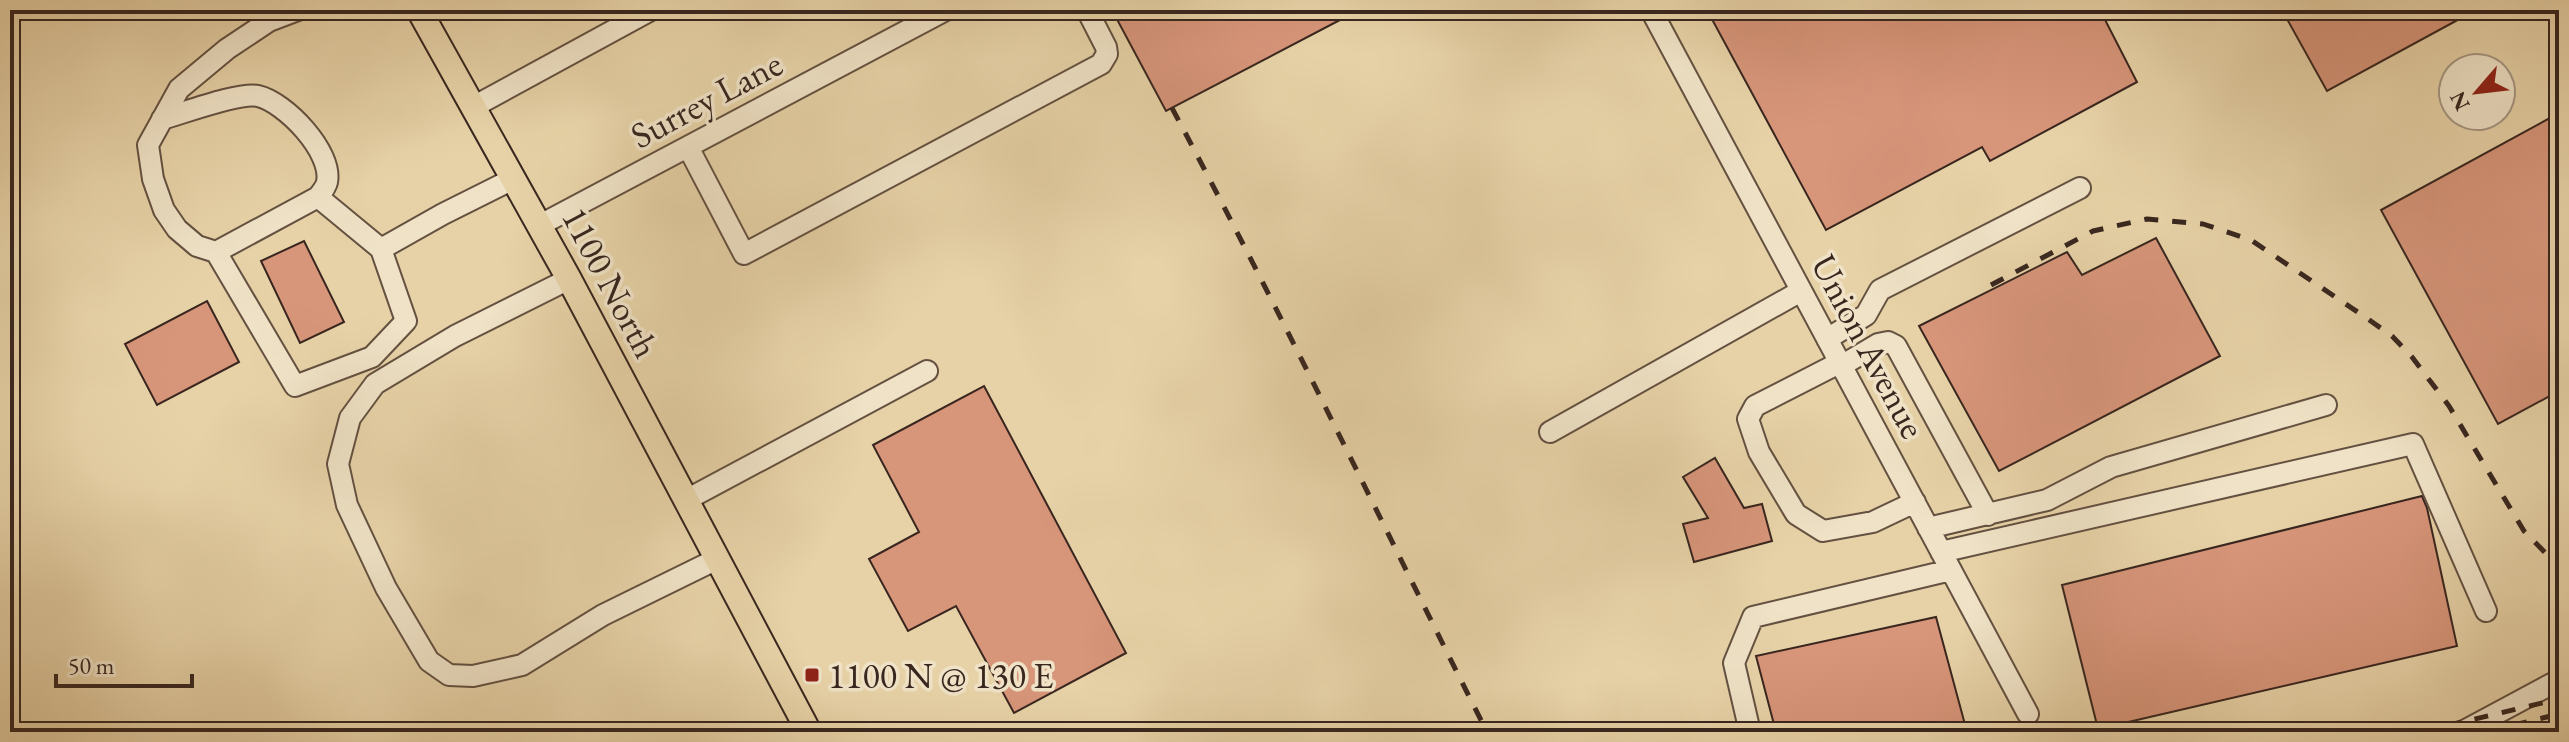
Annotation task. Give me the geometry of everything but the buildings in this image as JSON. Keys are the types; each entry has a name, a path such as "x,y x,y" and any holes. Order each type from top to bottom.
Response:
{"main road":[{"name":"1100 North","path":"419,10 540,225 809,732"}],"street":[{"path":"298,10 269,21 227,49 179,89 148,145 153,179 164,210 177,229 197,246 216,252 295,386 372,357 406,321 381,249 318,197"},
{"path":"473,107 651,10"},
{"name":"Surrey Lane","path":"540,225 946,10"},
{"path":"688,147 744,254 1101,64 1107,54 1106,47 1087,10"},
{"name":"Union Avenue","path":"1651,10 2028,714"},
{"path":"162,119 235,98 257,96 291,114 313,142 328,169 327,185 318,197 216,252"},
{"path":"381,249 513,179"},
{"path":"1827,339 1866,315 1880,290 2080,188"},
{"path":"569,279 455,336 375,384 350,418 338,464 347,505 386,588 429,661 449,675 473,676 522,665 603,615 717,559"},
{"path":"1550,432 1801,291"},
{"path":"1915,502 1873,522 1823,531 1796,514 1759,452 1748,419 1755,406 1878,344 1888,342 1896,346 1988,515"},
{"path":"686,500 927,371"},
{"path":"1928,528 2047,500 2111,467 2326,405"},
{"path":"1750,732 1734,663 1753,617 1946,561 2413,444 2486,611"},
{"path":"2462,732 2559,680"},
{"path":"2481,732 2559,691"}],"railway":[{"path":"1172,108 1487,732"},
{"path":"1991,285 2093,231 2147,219 2203,224 2251,240 2392,336 2412,357 2449,406 2524,531 2559,567"},
{"path":"2420,732 2559,699"},
{"path":"2486,732 2559,714"}],"place":[{"name":"1100 N @ 130 E","path":"812,675"}]}
